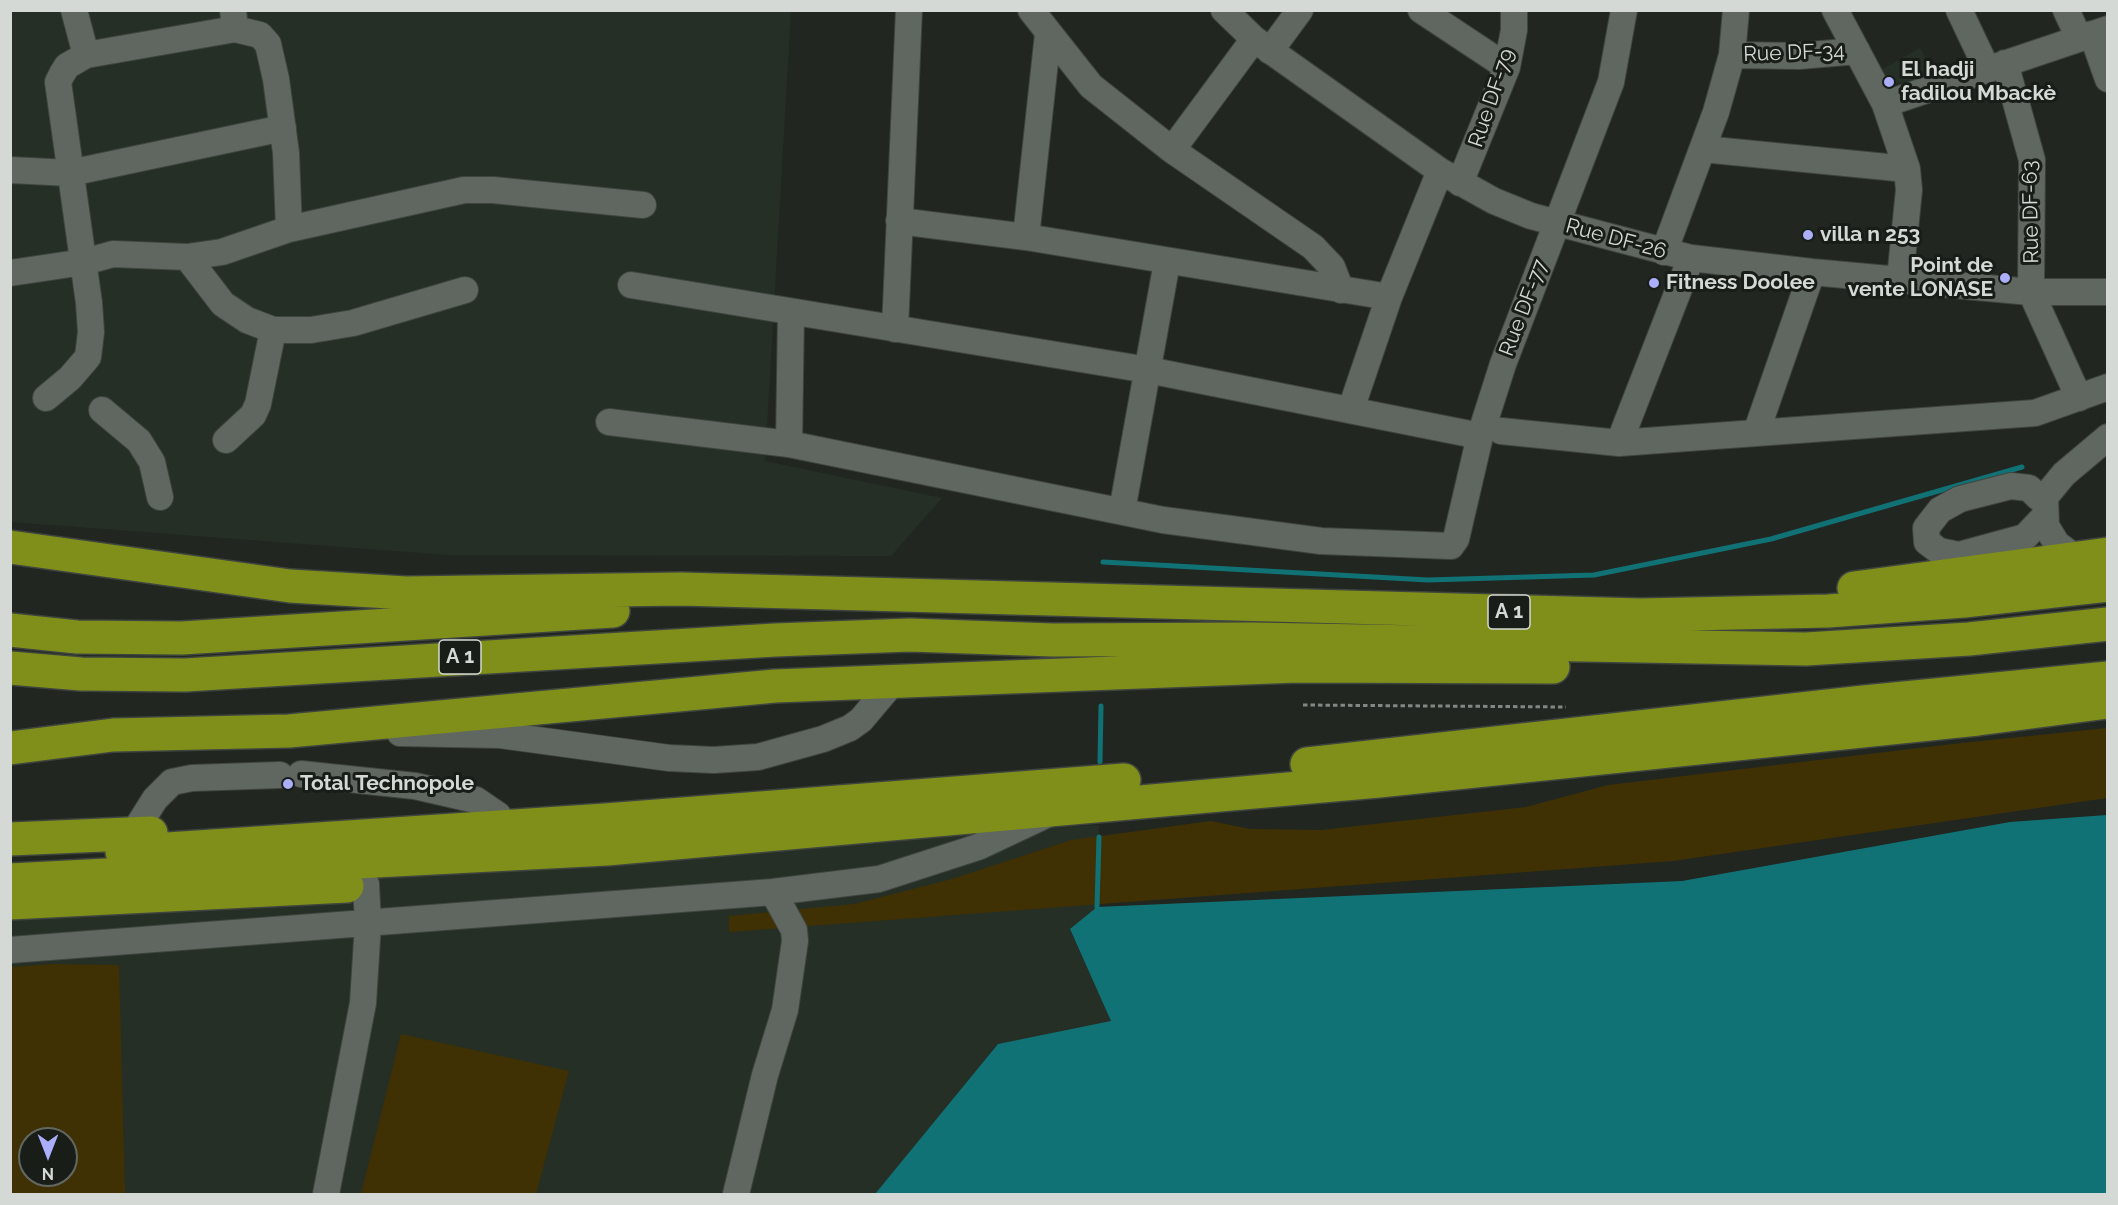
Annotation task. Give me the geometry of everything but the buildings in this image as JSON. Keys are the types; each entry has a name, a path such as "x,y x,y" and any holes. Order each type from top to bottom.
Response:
{"highway":[{"path":"10,547 290,586 406,593 681,589 909,596"},
{"path":"1641,615 2092,556"},
{"name":"A 1","path":"10,630 77,637 182,638 631,610 909,596 1641,615 1828,611 1964,601 2108,585"},
{"name":"A 1","path":"10,668 81,674 185,675 775,640 910,635 1053,640 1251,639 1806,649 1969,639 2108,624"},
{"path":"10,748 113,735 289,731 764,687 1297,666 1605,667 1705,663 1806,649"},
{"path":"10,903 484,876 606,834 1409,754 1864,702 2108,678"},
{"path":"10,880 77,867 1062,808 1391,780 1978,719 2108,702"},
{"path":"10,839 498,815 606,834"},
{"path":"10,857 77,867"}],"street":[{"path":"74,10 86,55"},
{"path":"895,329 909,10"},
{"path":"1031,10 1091,86 1172,150 1313,247 1332,267 1341,290"},
{"name":"Rue DF-26","path":"1224,10 1262,45 1450,177 1494,201 1557,223 1691,258 1812,272 2031,292 2108,292"},
{"path":"1172,150 1262,45 1300,10"},
{"path":"1421,10 1507,67"},
{"name":"Rue DF-79","path":"1351,409 1389,297 1507,67 1514,30 1514,10"},
{"name":"Rue DF-77","path":"1122,510 1163,520 1321,541 1450,546 1455,540 1491,433 1503,364 1611,82 1624,10"},
{"path":"1664,252 1703,149 1732,56 1736,33 1736,10"},
{"path":"1834,10 1885,104 1907,169 1909,190 1900,279"},
{"name":"Rue DF-63","path":"1959,10 1996,66 2032,160 2031,292"},
{"path":"2066,10 2093,34 2108,79"},
{"path":"46,398 70,378 87,357 91,332 84,262 58,82 67,66 86,55 234,20 260,35 268,44 283,128 289,229"},
{"path":"1026,237 1048,34"},
{"path":"1885,104 2093,34"},
{"name":"Rue DF-34","path":"1732,56 1799,56 1857,51"},
{"path":"10,170 70,172 283,128"},
{"path":"1703,149 1907,169"},
{"path":"10,273 84,262 113,254 187,257 222,252 289,229 464,190 493,190 643,205"},
{"path":"899,220 1026,237 1389,297"},
{"path":"187,257 223,304 247,320 273,330 311,330 353,323 465,290"},
{"path":"1619,443 1691,258"},
{"path":"609,422 789,444 1122,510 1167,262"},
{"path":"1756,433 1812,272"},
{"path":"631,285 1148,370 1491,433 1619,443 2035,413 2108,387"},
{"path":"2031,292 2079,398"},
{"path":"789,444 791,312"},
{"path":"226,440 253,415 258,404 273,330"},
{"path":"102,410 139,441 152,462 160,497"},
{"path":"2092,556 2057,544 2046,526 2041,507 2052,485 2108,437"},
{"path":"289,731 500,735 669,758 714,760 783,751 850,728 861,720 894,681"},
{"path":"133,834 155,799 172,782 192,777 290,775 415,786 476,800 498,815"},
{"path":"10,950 773,892 879,879 978,847 1062,808"},
{"path":"326,1194 363,1003 368,924 366,884"},
{"path":"736,1194 765,1075 785,1010 795,940 794,930 773,892"}],"path":[{"path":"1303,705 1566,707"}],"shaded area":[{"path":"10,11 791,11 765,461 942,498 891,556 448,555 11,522"},
{"path":"1920,48 1933,72 1903,89 1899,82 1888,88 1879,71"},
{"path":"2107,728 2107,798 1673,861 729,932 729,916 854,904 952,879 1071,840 1211,821 1250,829 1321,830 1526,807 1608,785"},
{"path":"1099,825 1097,907 1070,930 1112,1022 998,1044 875,1194 11,1194 11,897"},
{"path":"52,964 119,965 125,1194 11,1194 11,967"},
{"path":"401,1034 569,1071 536,1194 361,1194"}],"water":[{"path":"2107,815 2107,1194 875,1194 998,1044 1111,1021 1070,929 1097,907 1682,881 2010,822"}],"waterway":[{"path":"1103,562 1428,580 1594,575 1771,539 2022,467"},
{"path":"1100,762 1101,706"},
{"path":"1097,907 1099,837"}],"place":[{"name":"El hadji fadilou Mbackè","path":"1889,82"},
{"name":"villa n 253","path":"1808,235"},
{"name":"Point de vente LONASE","path":"2005,278"},
{"name":"Fitness Doolee","path":"1654,283"},
{"name":"Total Technopole","path":"288,784"}]}
